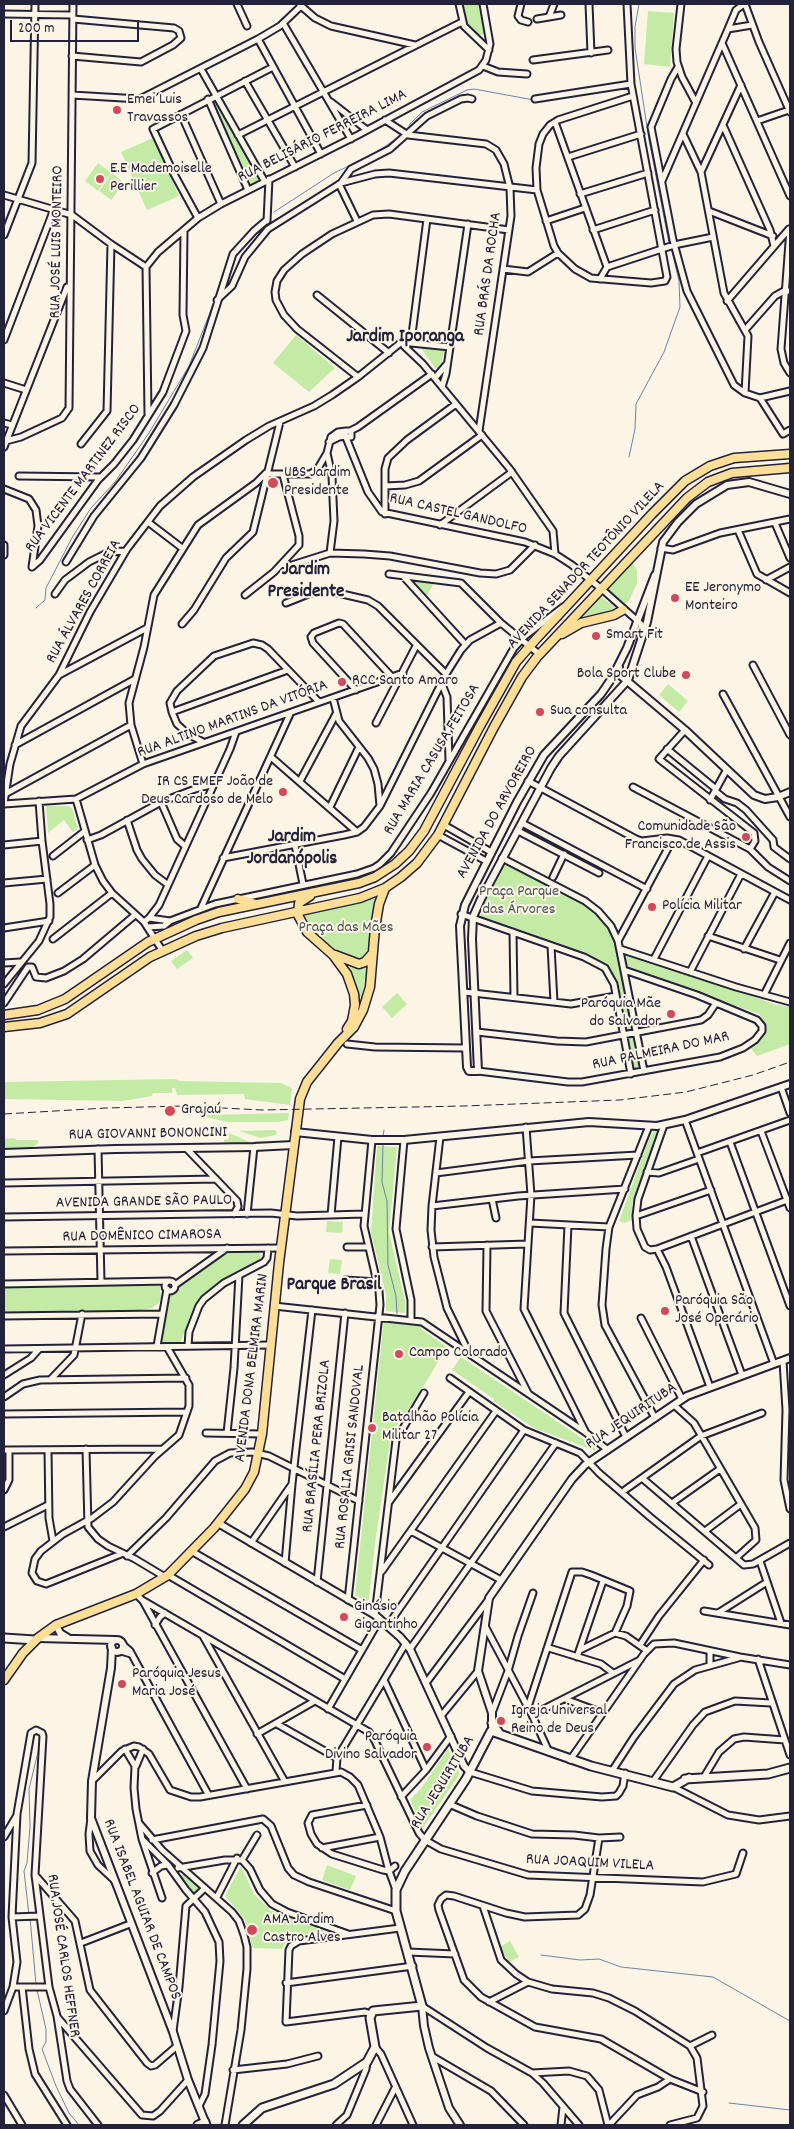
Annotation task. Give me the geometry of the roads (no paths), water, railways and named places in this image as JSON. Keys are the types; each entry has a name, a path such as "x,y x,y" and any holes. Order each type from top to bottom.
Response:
{"main road":[{"name":"AVENIDA SENADOR TEOTÔNIO VILELA","path":"4,1016 38,1010 65,1000 154,939 196,920 257,904 364,881 395,864 416,843 428,824 509,673 529,646 679,487 698,472 734,458 790,454"},
{"name":"AVENIDA SENADOR TEOTÔNIO VILELA","path":"4,1027 40,1023 67,1014 162,950 209,931 360,898 385,888 417,863 438,835 494,727 522,677 539,654 686,498 714,479 740,471 790,468"},
{"path":"554,639 582,623 614,615 623,610"},
{"path":"297,911 299,903 303,899 334,888"},
{"name":"AVENIDA DONA BELMIRA MARIN","path":"4,1680 23,1653 37,1639 56,1625 136,1594 167,1576 193,1552 250,1481 257,1465 262,1434 274,1306 300,1099 307,1082 345,1041 358,1022 363,1010 370,987 377,912 385,888"},
{"path":"238,899 257,904"},
{"name":"AVENIDA DONA BELMIRA MARIN","path":"297,911 306,932 333,954 347,974 355,1000 352,1021 345,1041"},
{"path":"333,954 359,964 365,962 373,953"},
{"path":"4,1638 37,1639"},
{"path":"492,1723 502,1736"},
{"path":"491,1731 570,1760 673,1786 689,1778"},
{"name":"RUA JEQUIRITUBA","path":"422,2006 396,1911 396,1890 405,1871 470,1772 491,1731"},
{"path":"662,1783 689,1778 768,1774 790,1768"},
{"path":"243,2125 262,2108 334,2084 367,2062 375,2047 370,2023 371,2014 377,2010 422,2006"}],"street":[{"path":"4,236 29,172 33,152 35,4"},
{"name":"RUA JOSÉ LUIS MONTEIRO","path":"6,441 62,418 67,412 70,367 69,284 72,215 72,4"},
{"path":"237,4 246,26"},
{"path":"458,4 462,22 489,50"},
{"path":"483,4 490,38 489,50 483,66 498,72 527,74"},
{"path":"521,4 518,16 521,20 528,22"},
{"path":"550,17 554,4"},
{"path":"589,4 591,52"},
{"path":"627,4 631,84 667,276 665,281 651,284 600,279 582,275 558,253 537,190 536,168 539,144 546,129 555,122 633,96"},
{"path":"680,4 676,50 678,67 696,103"},
{"path":"662,182 736,10 745,4 752,25 790,111 758,121"},
{"path":"72,95 138,100 258,39 283,23 300,5 315,18 331,26 416,46"},
{"path":"4,14 72,17 174,28 179,31 180,38 173,45 141,62 72,56"},
{"path":"537,19 561,15"},
{"path":"238,135 462,22"},
{"path":"283,23 351,138"},
{"path":"728,29 752,25"},
{"path":"258,39 321,154"},
{"path":"722,43 790,196"},
{"path":"533,60 608,50"},
{"name":"RUA BELISÁRIO FERREIRA LIMA","path":"146,267 158,252 198,218 221,204 367,130 469,76 483,66"},
{"path":"198,218 174,174 153,129 273,67"},
{"path":"678,67 664,95 652,129 673,245 679,268 693,306 730,379 738,389 760,398 790,391"},
{"path":"201,68 238,135 267,181 268,229"},
{"path":"245,81 295,167"},
{"path":"535,98 631,84"},
{"path":"701,172 741,85"},
{"path":"340,184 350,169 387,151 427,116 461,100 472,99"},
{"path":"208,100 248,190"},
{"path":"328,100 367,130"},
{"path":"181,114 221,204"},
{"name":"RUA BRÁS DA ROCHA","path":"385,120 408,134 490,145 499,154 504,164 510,188 512,209 481,433"},
{"path":"555,122 607,267"},
{"path":"723,124 772,235 774,246"},
{"path":"568,157 640,134"},
{"path":"683,134 701,172 722,287 748,338 745,393"},
{"path":"217,300 232,286 245,257 268,229 340,184 375,174 389,173 537,190"},
{"path":"580,194 648,173"},
{"path":"340,184 357,221"},
{"path":"4,195 72,215 146,267 148,414"},
{"path":"546,221 585,208"},
{"path":"4,340 54,209"},
{"path":"593,230 655,210"},
{"path":"709,212 780,239"},
{"path":"358,377 297,329 283,313 275,296 277,281 284,270 318,244 357,221 373,215 389,214 509,230"},
{"path":"407,343 411,330 428,219"},
{"path":"66,562 94,516 141,458 174,405 202,348 236,249 267,220"},
{"path":"442,387 450,347 468,224"},
{"path":"727,300 790,228"},
{"path":"790,228 781,349 784,362 790,372"},
{"name":"RUA VICENTE MARTINEZ RISCO","path":"4,489 29,499 36,510 38,526 32,568 40,560 100,477 114,464 133,440 163,392 186,331 183,315 184,231"},
{"path":"600,279 607,267 673,245 713,237"},
{"path":"81,444 106,411 111,244"},
{"path":"503,269 528,272 558,253"},
{"path":"4,447 69,284"},
{"path":"744,330 775,296 790,291"},
{"path":"317,295 390,353"},
{"path":"407,343 450,347"},
{"path":"407,343 512,472 553,531 554,554"},
{"name":"RUA ÁLVARES CORREIA","path":"4,803 7,764 21,726 59,675 90,612 126,551 164,501 193,477 246,440 314,406 407,343"},
{"path":"142,764 131,725 129,703 154,595 198,525 267,473 283,475 310,474 320,466 327,453 329,443 339,437 348,435 434,376 447,364"},
{"path":"4,383 26,390"},
{"path":"760,398 783,434 790,430"},
{"path":"385,514 385,469 388,458 407,440 456,404"},
{"path":"182,624 194,610 226,558 253,532 280,422"},
{"path":"4,423 12,425"},
{"path":"385,486 405,485 419,481 481,433"},
{"name":"RUA CASTEL GANDOLFO","path":"348,435 350,446 368,492 377,507 385,514 535,546 554,554 601,588 643,627 643,632"},
{"path":"327,453 332,476 334,521 330,553"},
{"path":"440,525 512,472"},
{"path":"246,595 282,564 300,542 283,475"},
{"path":"19,476 100,477"},
{"path":"790,494 749,482 727,485 696,504 678,522 662,545 673,550 708,537 790,519"},
{"path":"148,522 182,548"},
{"path":"775,523 790,558"},
{"path":"738,530 756,572 766,580 790,592"},
{"path":"4,545 4,555"},
{"name":"AVENIDA DO ARVOREIRO","path":"478,1071 472,939 473,919 480,899 540,787 559,756 628,680 643,632 662,545"},
{"path":"282,564 293,565 330,553 390,556 480,573 496,574 510,570 535,546"},
{"path":"56,594 65,580 89,562 109,552 126,551"},
{"path":"766,580 790,567"},
{"path":"389,574 461,583 501,623 539,654"},
{"name":"AVENIDA DO ARVOREIRO","path":"467,1067 462,914 486,861 528,781 544,755 600,694 619,665 656,575"},
{"path":"403,576 465,644"},
{"path":"286,604 311,593 325,590 368,600 378,606 446,674"},
{"name":"RUA MARIA CASUSA FEITOSA","path":"148,927 159,928 170,921 201,908 367,871 380,864 391,853 431,793 521,640 575,598"},
{"path":"223,858 357,832 370,822 388,791 446,674 465,644 475,636 501,623"},
{"path":"356,690 313,642 311,637 314,633 331,626 343,624 392,677"},
{"path":"59,675 147,628"},
{"path":"203,742 177,724 170,703 174,694 214,656 258,643 268,648 319,702"},
{"path":"376,723 416,646"},
{"path":"619,665 619,673 685,730 726,771 758,797 764,800 778,798 790,792"},
{"path":"753,665 790,735"},
{"path":"172,712 288,670"},
{"name":"RUA ALTINO MARTINS DA VITÓRIA","path":"76,799 142,764 290,714 402,673"},
{"path":"15,745 136,679"},
{"path":"442,684 447,697 449,762"},
{"path":"723,694 778,798 790,816"},
{"path":"333,698 339,721 372,763 378,784 380,806"},
{"path":"201,908 290,714"},
{"path":"300,781 336,714"},
{"path":"5,794 131,725"},
{"path":"685,730 659,758 660,760 754,833 755,841 750,849"},
{"path":"144,922 159,905 236,732"},
{"path":"330,807 359,747"},
{"path":"667,749 725,799 742,807 764,828 774,841 774,847 790,859"},
{"path":"271,757 357,832"},
{"path":"710,800 726,771"},
{"path":"528,781 636,839 642,841 673,839 790,900"},
{"path":"88,840 101,835 161,802 214,784"},
{"path":"378,784 388,791"},
{"path":"633,788 750,849 768,867 790,881"},
{"path":"4,803 76,799 95,865 112,893 144,922 162,950"},
{"path":"4,984 8,976 42,938 51,912 39,801"},
{"path":"161,802 177,839 185,846"},
{"path":"127,820 142,859 155,875 167,884"},
{"path":"522,823 647,889"},
{"path":"444,825 491,852"},
{"path":"53,856 85,831"},
{"path":"518,831 599,873"},
{"path":"438,835 486,861"},
{"path":"618,941 673,839"},
{"path":"4,845 42,841"},
{"path":"295,845 303,884"},
{"path":"554,877 564,854"},
{"path":"654,960 708,856"},
{"path":"502,858 592,905 611,926 620,949 644,1072"},
{"path":"58,893 95,865"},
{"path":"690,972 741,874"},
{"path":"4,883 47,879"},
{"path":"744,949 774,892"},
{"path":"53,939 112,893"},
{"path":"462,914 592,960 605,968 612,978 631,1074"},
{"path":"4,1003 28,967 32,967 36,977 46,978 64,971 83,959 135,915"},
{"path":"149,918 170,921"},
{"path":"4,928 48,921"},
{"path":"513,932 514,997"},
{"path":"708,936 780,960"},
{"path":"764,995 790,943"},
{"path":"551,946 554,1002"},
{"path":"620,949 790,1002"},
{"path":"8,976 4,965 21,962"},
{"name":"RUA PALMEIRA DO MAR","path":"467,1067 469,1070 576,1083 720,1057 743,1048 760,1034 763,1028 757,1020 624,970"},
{"path":"464,992 580,1004 616,996"},
{"path":"477,1032 574,1042 701,1020 708,1015 716,1003"},
{"path":"345,1041 374,1047 466,1048"},
{"path":"295,1132 372,1140 404,1140 589,1122 649,1126 664,1125 685,1120 790,1084"},
{"path":"781,1087 790,1112"},
{"path":"685,1120 774,1364"},
{"path":"648,1172 660,1173 730,1142 790,1120"},
{"path":"664,1125 638,1198 637,1228 644,1244 650,1250 789,1200"},
{"path":"649,1126 609,1227 602,1315 605,1325 655,1418"},
{"path":"526,1127 531,1195 523,1305 525,1315 585,1432"},
{"path":"761,1131 789,1200 790,1208"},
{"path":"332,1215 338,1136"},
{"path":"440,1137 432,1206 432,1247 445,1302 468,1352"},
{"name":"RUA ROSALIA GRISI SANDOVAL","path":"348,1600 380,1299 365,1233 364,1214 372,1140"},
{"path":"404,1140 396,1229 411,1300 411,1320"},
{"path":"730,1142 790,1306"},
{"name":"RUA GIOVANNI BONONCINI","path":"4,1153 294,1145"},
{"path":"247,1214 254,1147"},
{"path":"186,1148 237,1201 238,1207 234,1214"},
{"path":"98,1150 101,1282"},
{"path":"436,1173 529,1161 638,1155"},
{"path":"4,1183 216,1179"},
{"path":"432,1206 531,1195 625,1188"},
{"path":"636,1216 711,1190"},
{"path":"492,1199 496,1218"},
{"name":"AVENIDA GRANDE SÃO PAULO","path":"4,1217 364,1214"},
{"path":"530,1223 609,1227"},
{"path":"568,1225 564,1313 626,1437"},
{"path":"691,1236 742,1375"},
{"path":"432,1247 528,1244"},
{"path":"487,1245 486,1311 528,1394"},
{"path":"346,1247 368,1247"},
{"path":"4,1284 152,1282 170,1285 183,1279 227,1248"},
{"path":"188,1346 190,1332 202,1302 215,1289 265,1261 268,1248"},
{"name":"RUA DOMÊNICO CIMAROSA","path":"4,1252 281,1248"},
{"path":"657,1249 666,1267 710,1387"},
{"path":"227,1433 239,1275"},
{"path":"345,1280 377,1282"},
{"path":"157,1346 161,1314 170,1285"},
{"path":"274,1306 411,1320 430,1326 585,1432 608,1450"},
{"path":"285,1563 312,1310"},
{"name":"RUA BRASÍLIA PERA BRIZOLA","path":"316,1582 345,1313"},
{"path":"50,1380 73,1358 82,1314"},
{"path":"4,1316 161,1314"},
{"path":"641,1318 682,1399"},
{"path":"4,1349 271,1345"},
{"path":"121,1554 44,1584 34,1577 32,1568 38,1554 53,1541 87,1521 119,1496 162,1449 179,1435 190,1396 186,1378 167,1347"},
{"path":"4,1375 31,1358 39,1349"},
{"name":"RUA JEQUIRITUBA","path":"491,1731 492,1713 478,1671 489,1598 572,1479 589,1462 682,1399 790,1358"},
{"path":"783,1361 788,1410 788,1488 790,1509"},
{"path":"4,1397 26,1383 50,1380 186,1378"},
{"path":"450,1378 524,1430 574,1450 650,1518 710,1565"},
{"path":"389,1502 469,1392"},
{"path":"328,1709 362,1650 377,1617 380,1572 396,1440 424,1393"},
{"path":"674,1405 689,1417 756,1528 757,1537 754,1543 736,1558"},
{"path":"380,1572 412,1531 496,1411"},
{"path":"4,1414 187,1412"},
{"path":"625,1490 701,1436 762,1413"},
{"path":"388,1625 524,1430"},
{"path":"206,1433 262,1434"},
{"path":"410,1649 556,1443"},
{"path":"86,1449 87,1521 88,1527 95,1537 121,1554 167,1576 345,1679"},
{"path":"4,1490 9,1480 6,1450 162,1449"},
{"path":"48,1450 48,1505 53,1541"},
{"path":"127,1556 166,1518 217,1459 234,1452 258,1453 269,1456 359,1501"},
{"path":"672,1503 720,1470"},
{"path":"642,1478 746,1566 760,1561 790,1543"},
{"path":"251,1543 292,1484"},
{"path":"282,1500 291,1502"},
{"path":"704,1531 741,1504"},
{"path":"4,1527 48,1505"},
{"path":"218,1523 388,1625 410,1649 464,1766 470,1772 532,1791 602,1797 616,1796 623,1786 625,1774"},
{"path":"412,1531 470,1565 501,1580"},
{"path":"193,1552 362,1650"},
{"path":"640,1645 659,1616 704,1560"},
{"path":"760,1561 781,1623"},
{"path":"528,1707 549,1648 571,1573 574,1571 582,1572 630,1591 615,1633"},
{"path":"577,1657 603,1581"},
{"path":"718,1613 767,1582"},
{"path":"492,1713 508,1671 533,1593"},
{"path":"136,1594 142,1600 202,1634 313,1702 369,1732 419,1833 426,1840"},
{"path":"426,1683 489,1598"},
{"path":"142,1600 247,1789"},
{"path":"704,1611 790,1625"},
{"path":"477,1613 482,1612 486,1615"},
{"path":"155,1625 165,1613"},
{"path":"56,1625 60,1633 70,1639"},
{"path":"485,1626 528,1707 549,1753"},
{"path":"580,1650 615,1633 626,1636 646,1650"},
{"path":"202,1634 285,1782"},
{"path":"37,1639 99,1639 131,1654 208,1794"},
{"path":"570,1760 646,1650 654,1644 665,1642 690,1645 740,1657 790,1665"},
{"path":"336,1771 337,1758 406,1643"},
{"path":"212,1654 220,1645"},
{"name":"RUA ISABEL AGUIAR DE CAMPOS","path":"116,1647 92,1781 91,1818 130,1924 173,2032 188,2080 199,2106 203,2124"},
{"path":"549,1648 601,1664 613,1673"},
{"path":"710,1651 710,1665"},
{"path":"612,1771 667,1692 695,1670 740,1657"},
{"path":"532,1715 640,1659"},
{"path":"758,1659 771,1703 790,1755"},
{"path":"441,1716 478,1671"},
{"path":"384,1680 426,1770"},
{"path":"576,1693 577,1703"},
{"path":"565,1698 603,1713"},
{"path":"654,1780 688,1732 705,1712 735,1700 771,1703"},
{"path":"257,1734 313,1702"},
{"path":"277,1724 337,1758"},
{"name":"RUA JOSÉ CARLOS HEFFNER","path":"17,1814 31,1733 39,1730 43,1736 35,1875 49,1987 57,2016 67,2081 70,2089 98,2125"},
{"path":"401,1797 426,1770 450,1736"},
{"path":"704,1777 719,1752 734,1739 744,1737 785,1740"},
{"path":"92,1781 126,1749 134,1746 143,1749 151,1757 172,1791 191,1797 318,1777 336,1771 345,1774 354,1780 367,1805 380,1837 396,1890"},
{"path":"126,1749 136,1766"},
{"path":"143,1749 136,1766 134,1797 142,1838 152,1873 162,1898"},
{"path":"673,1786 728,1815 759,1820 774,1820 790,1816"},
{"path":"449,1804 477,1816 532,1834 574,1835 599,1838 620,1837"},
{"path":"367,1805 311,1816 308,1823 311,1834 321,1848 332,1854 389,1870 395,1866"},
{"path":"4,1837 17,1814"},
{"path":"4,2011 13,1986 18,1962 12,1917 17,1814"},
{"path":"91,1818 88,1834 90,1851 98,1865 114,1880"},
{"path":"152,1840 264,1819 271,1826 288,1868 294,1875 309,1882 396,1911"},
{"path":"139,1824 152,1840 180,1867 217,1897 239,1921 247,1947 247,1969 239,2042 225,2125"},
{"path":"217,1897 257,1835"},
{"path":"321,1848 380,1837"},
{"path":"142,1838 168,1864 210,1919 220,1942 208,2074 205,2094 199,2106"},
{"path":"599,1838 594,1878 586,1909 575,1916 525,1916 483,1906 454,1896 446,1895 441,1899 438,1906 439,1910 464,1980 474,1992 489,2002 540,2029 601,2038 670,2079 702,2092"},
{"name":"RUA JOAQUIM VILELA","path":"426,1840 441,1848 520,1873 594,1878 710,1882 720,1877 736,1874 743,1853"},
{"path":"172,1870 180,1867 240,1859"},
{"path":"240,1859 250,1869 260,1890 272,1904 287,1912 349,1934"},
{"path":"387,1862 405,1871"},
{"path":"152,1873 161,1866 168,1864"},
{"path":"35,1875 73,1916 81,1943 90,1990 147,2063 151,2066 155,2065 177,2046"},
{"path":"173,2032 186,1906 205,1888"},
{"path":"483,1906 501,1960 516,1974 528,1982 552,1989 604,1996 635,2011 690,2046 697,2058 703,2106 698,2117 670,2125"},
{"path":"12,1917 40,1916"},
{"path":"81,1943 130,1924"},
{"path":"371,2014 365,2012 286,2022 286,1983 289,1950 295,1943 400,1928"},
{"path":"408,1952 455,1954"},
{"path":"286,1983 412,1966"},
{"path":"489,2002 528,1982"},
{"path":"13,1986 49,1987"},
{"path":"22,1987 31,2063 35,2074 67,2125"},
{"path":"422,2006 473,2039 532,2073 543,2082 579,2125"},
{"name":"RUA JEQUIRITUBA","path":"422,2006 426,2038 452,2113 460,2125"},
{"path":"57,2016 142,2115 152,2116 160,2111 188,2080"},
{"path":"690,2046 712,2035"},
{"path":"375,2047 381,2054 413,2125"},
{"path":"233,2070 287,2064 318,2056"},
{"path":"433,2058 494,2092 524,2125"},
{"path":"336,2125 347,2115 366,2069 367,2062"},
{"path":"532,2073 570,2071 590,2078 599,2090 608,2125"},
{"path":"608,2125 633,2098 670,2079"},
{"path":"376,2125 395,2088"},
{"path":"4,2095 22,2125"},
{"path":"561,2125 563,2106"},
{"path":"452,2113 456,2125"}],"waterway":[{"path":"639,4 635,27 635,48 649,140 669,243"},
{"path":"409,125 422,112 467,90 474,89 534,100"},
{"path":"372,155 396,139"},
{"path":"274,212 334,173 368,157"},
{"path":"629,457 635,429 636,404 664,352 680,307 679,281 671,247"},
{"path":"36,608 45,600 46,588 73,536 91,508 115,482 149,433 189,366 222,282"},
{"path":"383,1136 384,1130"},
{"path":"383,1143 382,1182 387,1201 388,1265 396,1296 397,1314"},
{"path":"29,1915 24,1871 27,1863 30,1827 29,1789 39,1748"},
{"path":"30,1918 36,1984"},
{"path":"541,1955 580,1960 599,1959 621,1967 713,1977 790,2021"},
{"path":"37,1990 46,2029 46,2042 42,2049 69,2113 79,2125"},
{"path":"729,2103 790,2110"}],"railway":[{"path":"4,1114 183,1106 262,1110 464,1106 620,1100 686,1092 753,1075 790,1062"}],"place":[{"name":"Emei Luis Travassos","path":"117,110"},
{"name":"E.E Mademoiselle Perillier","path":"100,179"},
{"name":"UBS Jardim Presidente","path":"273,483"},
{"name":"EE Jeronymo Monteiro","path":"675,598"},
{"name":"Smart Fit","path":"596,636"},
{"name":"Bola Sport Clube","path":"686,675"},
{"name":"RCC Santo Amaro","path":"342,682"},
{"name":"Sua consulta","path":"540,712"},
{"name":"IR CS EMEF João de Deus Cardoso de Melo","path":"283,792"},
{"name":"Comunidade São Francisco de Assis","path":"746,837"},
{"name":"Polícia Militar","path":"652,907"},
{"name":"Paróquia Mãe do Salvador","path":"671,1014"},
{"name":"Grajaú","path":"170,1111"},
{"name":"Paróquia São José Operário","path":"665,1311"},
{"name":"Campo Colorado","path":"399,1354"},
{"name":"Batalhão Polícia Militar 27","path":"372,1428"},
{"name":"Ginásio Gigantinho","path":"344,1617"},
{"name":"Paróquia Jesus Maria José","path":"122,1684"},
{"name":"Igreja Universal Reino de Deus","path":"501,1721"},
{"name":"Paróquia Divino Salvador","path":"427,1747"},
{"name":"AMA Jardim Castro Alves","path":"252,1930"}],"district":[{"name":"Jardim Iporanga","path":"405,338"},
{"name":"Jardim Presidente","path":"306,582"},
{"name":"Jardim Jordanópolis","path":"292,849"},
{"name":"Parque Brasil","path":"334,1286"}],"park label":[{"name":"Praça Parque das Árvores","path":"519,902"},
{"name":"Praça das Mães","path":"346,929"}]}
